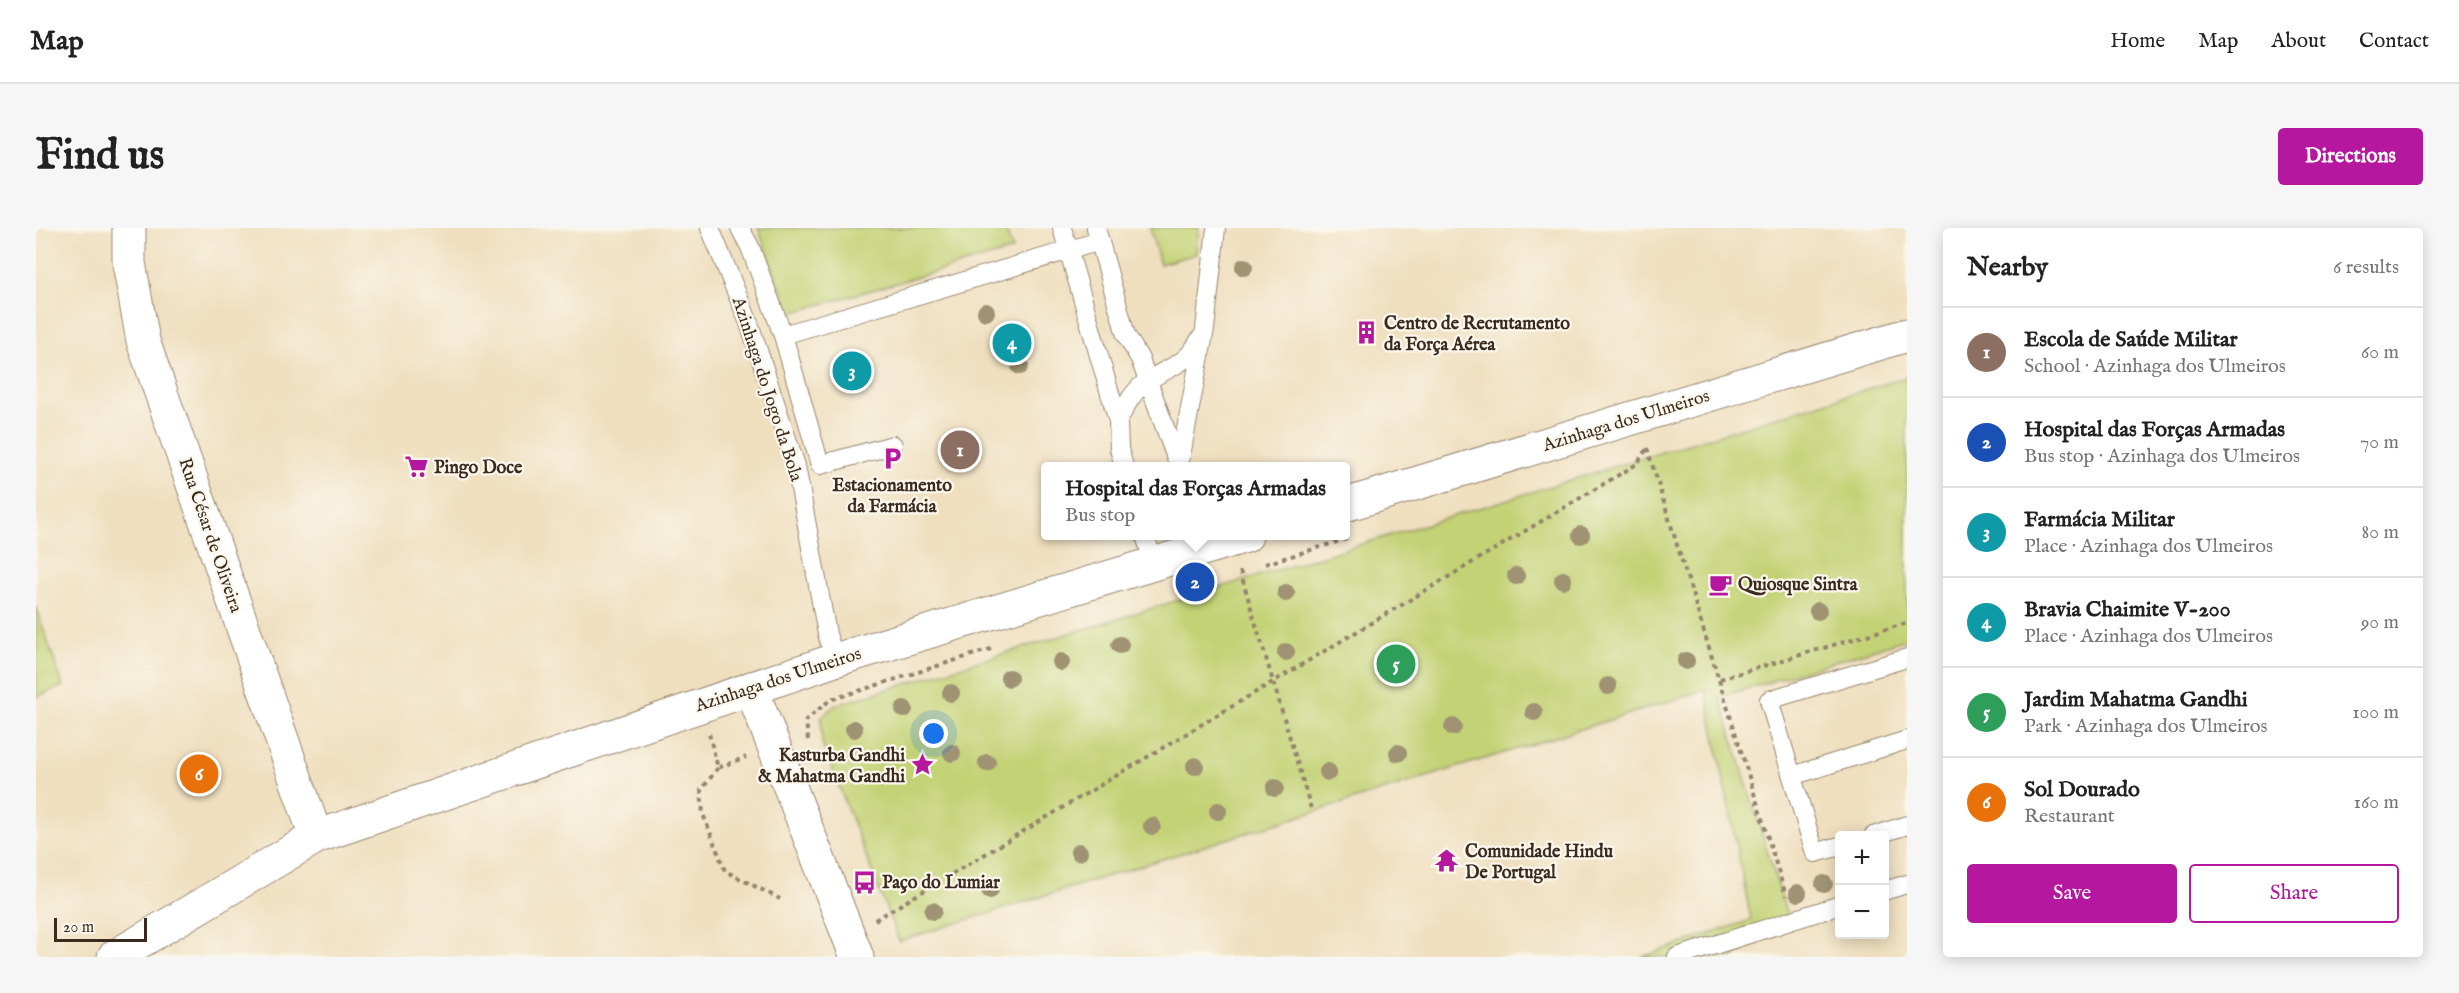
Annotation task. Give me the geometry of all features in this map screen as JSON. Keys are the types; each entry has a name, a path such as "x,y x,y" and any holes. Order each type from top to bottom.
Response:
{"street":[{"name":"Rua César de Oliveira","path":"129,228 129,263 143,341 316,837"},
{"name":"Azinhaga dos Ulmeiros","path":"1350,503 1907,335"},
{"name":"Azinhaga dos Ulmeiros","path":"114,957 316,837 835,660 1149,549 1216,540"},
{"path":"751,688 857,957"}],"lane":[{"name":"Azinhaga do Jogo da Bola","path":"710,228 749,323 796,466 827,634 835,660"},
{"path":"740,228 750,247 783,334 820,465 893,445"},
{"path":"1062,228 1118,421 1119,449 1123,462"},
{"path":"1180,462 1205,329 1216,228"},
{"path":"783,334 1068,250 1098,235 1126,335 1140,359 1178,462"},
{"path":"1118,421 1135,392 1148,380 1179,365 1193,351 1205,329"},
{"path":"1835,847 1815,853 1769,700 1907,658"},
{"path":"1792,776 1907,740"},
{"path":"1888,831 1907,825"},
{"path":"1889,889 1907,884"},
{"path":"1677,957 1835,906"}],"path":[{"path":"1636,450 1647,447"},
{"path":"1647,447 1793,920"},
{"path":"875,920 1637,464 1647,447"},
{"path":"1263,565 1343,540"},
{"path":"1229,575 1251,568"},
{"path":"1240,572 1312,812"},
{"path":"1720,679 1907,623"},
{"path":"809,747 806,720 830,700 998,647"},
{"path":"718,768 701,790 703,814 725,871 780,899"},
{"path":"871,910 879,930"}],"green space":[{"path":"758,228 1005,228 1013,250 790,313"},
{"path":"1150,228 1199,228 1196,254 1160,264"},
{"path":"1907,377 1907,639 1720,697 1791,928 1754,939 1735,957 1642,957 1751,920 1706,690 899,941 822,743 821,717 836,705"},
{"path":"36,607 63,686 36,697"}],"place":[{"name":"Centro de Recrutamento da Força Aérea","path":"1366,333"},
{"name":"Bravia Chaimite V-200","path":"1012,343"},
{"name":"Farmácia Militar","path":"852,371"},
{"name":"Escola de Saúde Militar","path":"960,450"},
{"name":"Estacionamento da Farmácia","path":"892,459"},
{"name":"Pingo Doce","path":"416,467"},
{"name":"Hospital das Forças Armadas","path":"1195,582"},
{"name":"Quiosque Sintra","path":"1720,584"},
{"name":"Jardim Mahatma Gandhi","path":"1396,664"},
{"name":"Kasturba Gandhi & Mahatma Gandhi","path":"923,765"},
{"name":"Sol Dourado","path":"199,774"},
{"name":"Comunidade Hindu De Portugal","path":"1447,861"},
{"name":"Paço do Lumiar","path":"864,882"}]}
